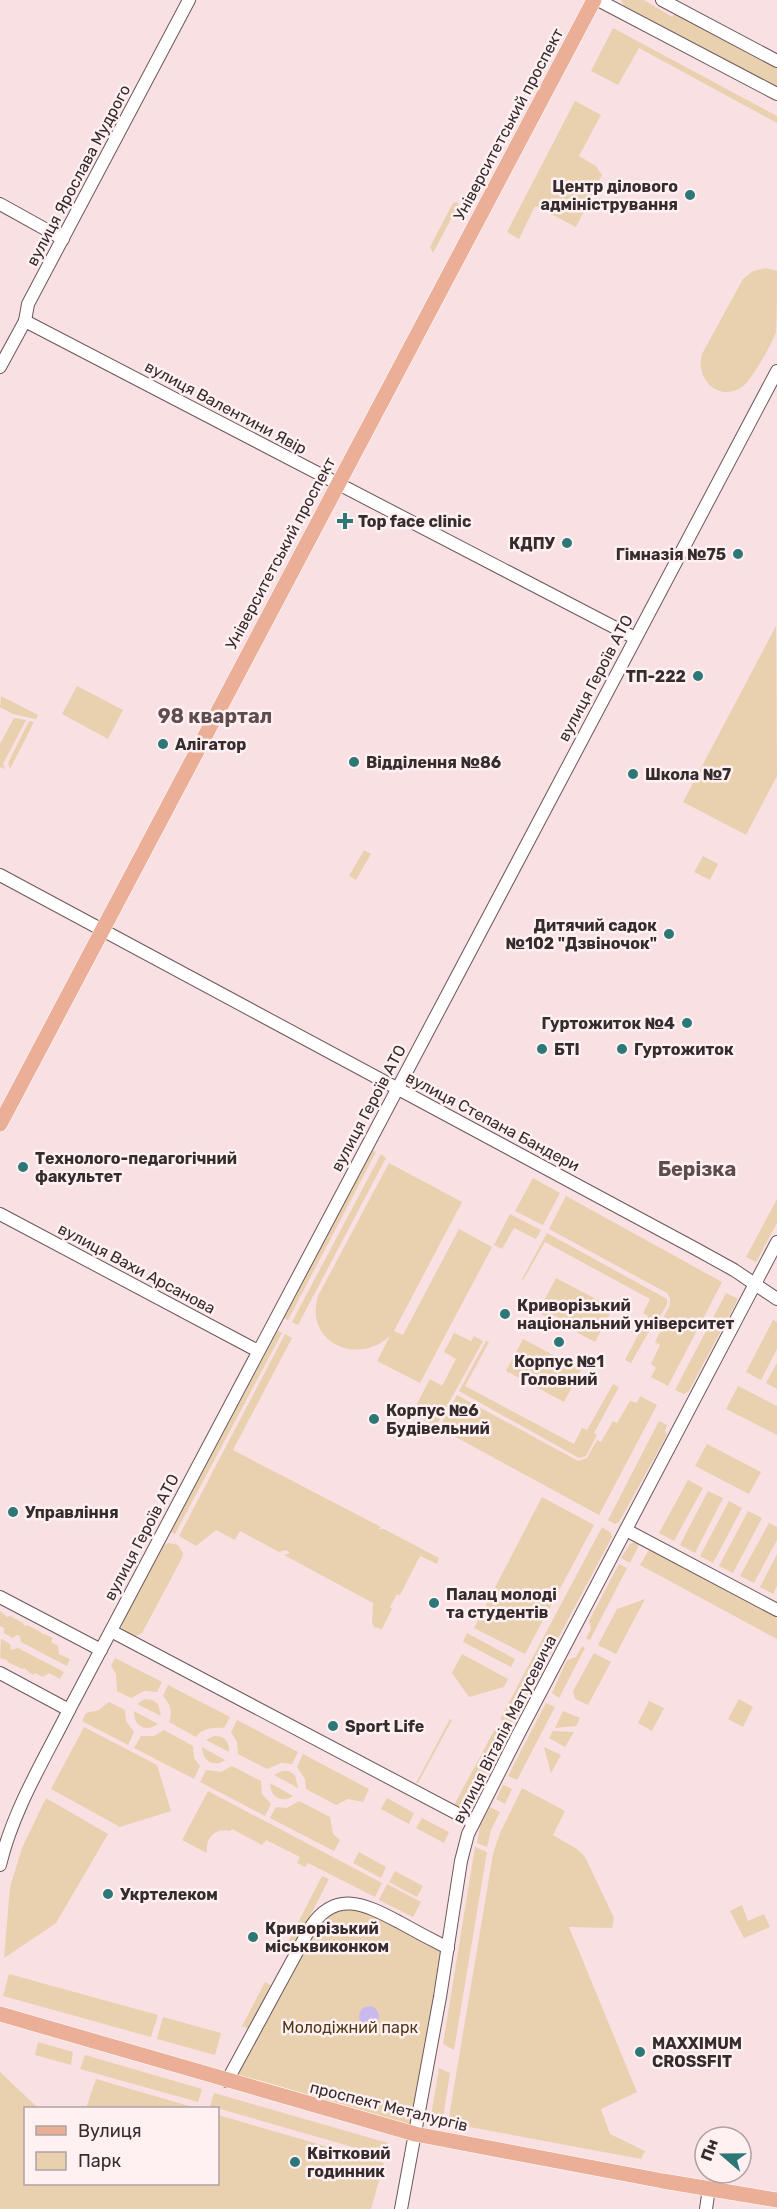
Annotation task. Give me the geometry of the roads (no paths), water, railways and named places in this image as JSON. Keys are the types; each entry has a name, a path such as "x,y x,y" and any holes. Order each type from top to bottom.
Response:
{"main road":[{"name":"Університетський проспект","path":"0,1124 337,484 596,0"},
{"name":"проспект Металургів","path":"0,2014 415,2134 777,2200"}],"street":[{"name":"вулиця Ярослава Мудрого","path":"0,367 25,321 28,304 189,0"},
{"path":"596,0 777,94"},
{"path":"662,0 777,61"},
{"path":"0,204 63,239"},
{"name":"вулиця Валентини Явір","path":"25,321 635,638"},
{"name":"вулиця Героїв АТО","path":"0,1865 5,1845 16,1819 69,1710 777,371"},
{"name":"вулиця Степана Бандери","path":"0,875 705,1254 777,1299"},
{"name":"вулиця Вахи Арсанова","path":"0,1214 258,1351"},
{"name":"вулиця Віталія Матусевича","path":"401,2209 464,1847 473,1822 777,1242"},
{"path":"626,1530 777,1610"},
{"path":"0,1597 101,1650"},
{"path":"111,1631 473,1822"},
{"path":"0,1673 69,1710"},
{"path":"227,2081 310,1929 326,1910 342,1904 363,1905 448,1948"},
{"path":"706,2209 709,2188"}],"place":[{"name":"Центр ділового адміністрування","path":"690,195"},
{"name":"Top face clinic","path":"345,521"},
{"name":"КДПУ","path":"567,543"},
{"name":"Гімназія №75","path":"738,554"},
{"name":"ТП-222","path":"698,676"},
{"name":"Алігатор","path":"163,744"},
{"name":"Відділення №86","path":"354,762"},
{"name":"Школа №7","path":"633,774"},
{"name":"Дитячий садок №102 \"Дзвіночок\"","path":"669,934"},
{"name":"Гуртожиток №4","path":"687,1023"},
{"name":"БТІ","path":"542,1049"},
{"name":"Гуртожиток","path":"622,1049"},
{"name":"Технолого-педагогічний факультет","path":"23,1167"},
{"name":"Криворізький національний університет","path":"505,1314"},
{"name":"Корпус №1 Головний","path":"559,1342"},
{"name":"Корпус №6 Будівельний","path":"374,1419"},
{"name":"Управління","path":"13,1512"},
{"name":"Палац молоді та студентів","path":"434,1603"},
{"name":"Sport Life","path":"333,1726"},
{"name":"Укртелеком","path":"108,1894"},
{"name":"Криворізький міськвиконком","path":"253,1937"},
{"name":"MAXXIMUM CROSSFIT","path":"640,2052"},
{"name":"Квітковий годинник","path":"295,2162"}],"district":[{"name":"98 квартал","path":"215,716"},
{"name":"Берізка","path":"697,1169"}],"park label":[{"name":"Молодіжний парк","path":"350,2027"}]}
